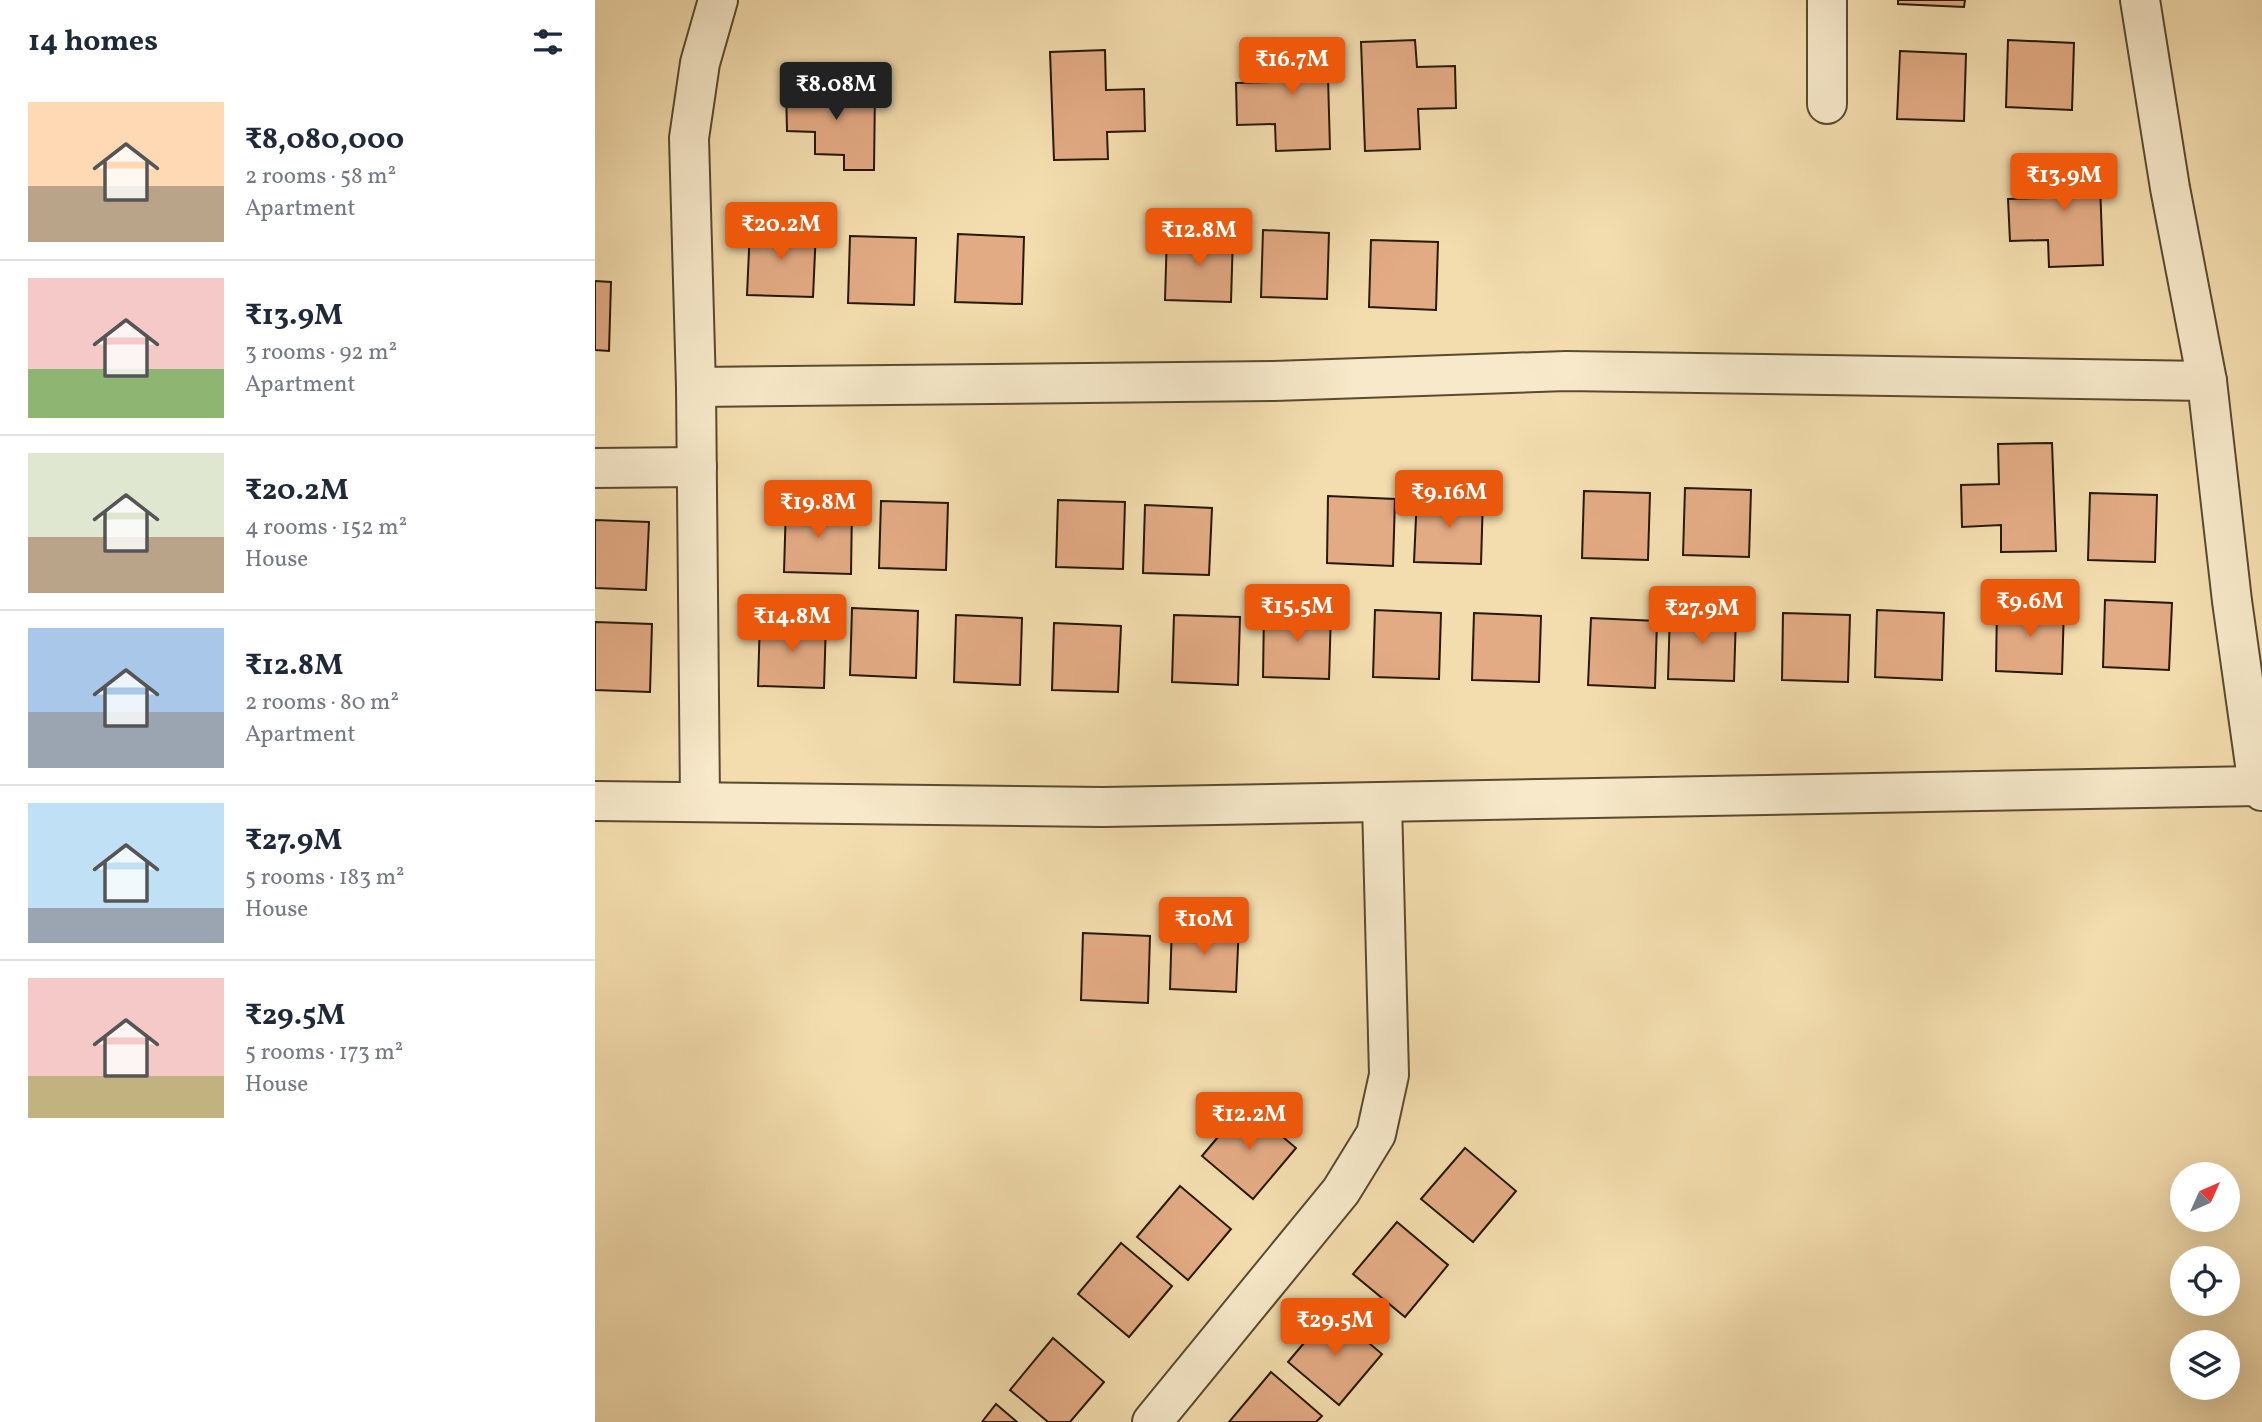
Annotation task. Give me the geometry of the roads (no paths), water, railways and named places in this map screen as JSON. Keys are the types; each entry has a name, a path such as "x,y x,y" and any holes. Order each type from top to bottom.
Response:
{"street":[{"path":"700,800 696,387 688,138 700,63 718,0"},
{"path":"1827,0 1827,104"},
{"path":"595,801 700,800 1103,807 2260,788 2231,601 2207,381 2170,188 2140,0"},
{"path":"696,387 1274,381 1566,371 2207,381"},
{"path":"595,468 697,467"},
{"path":"1152,1422 1341,1191 1376,1134 1389,1075 1382,803"}]}
